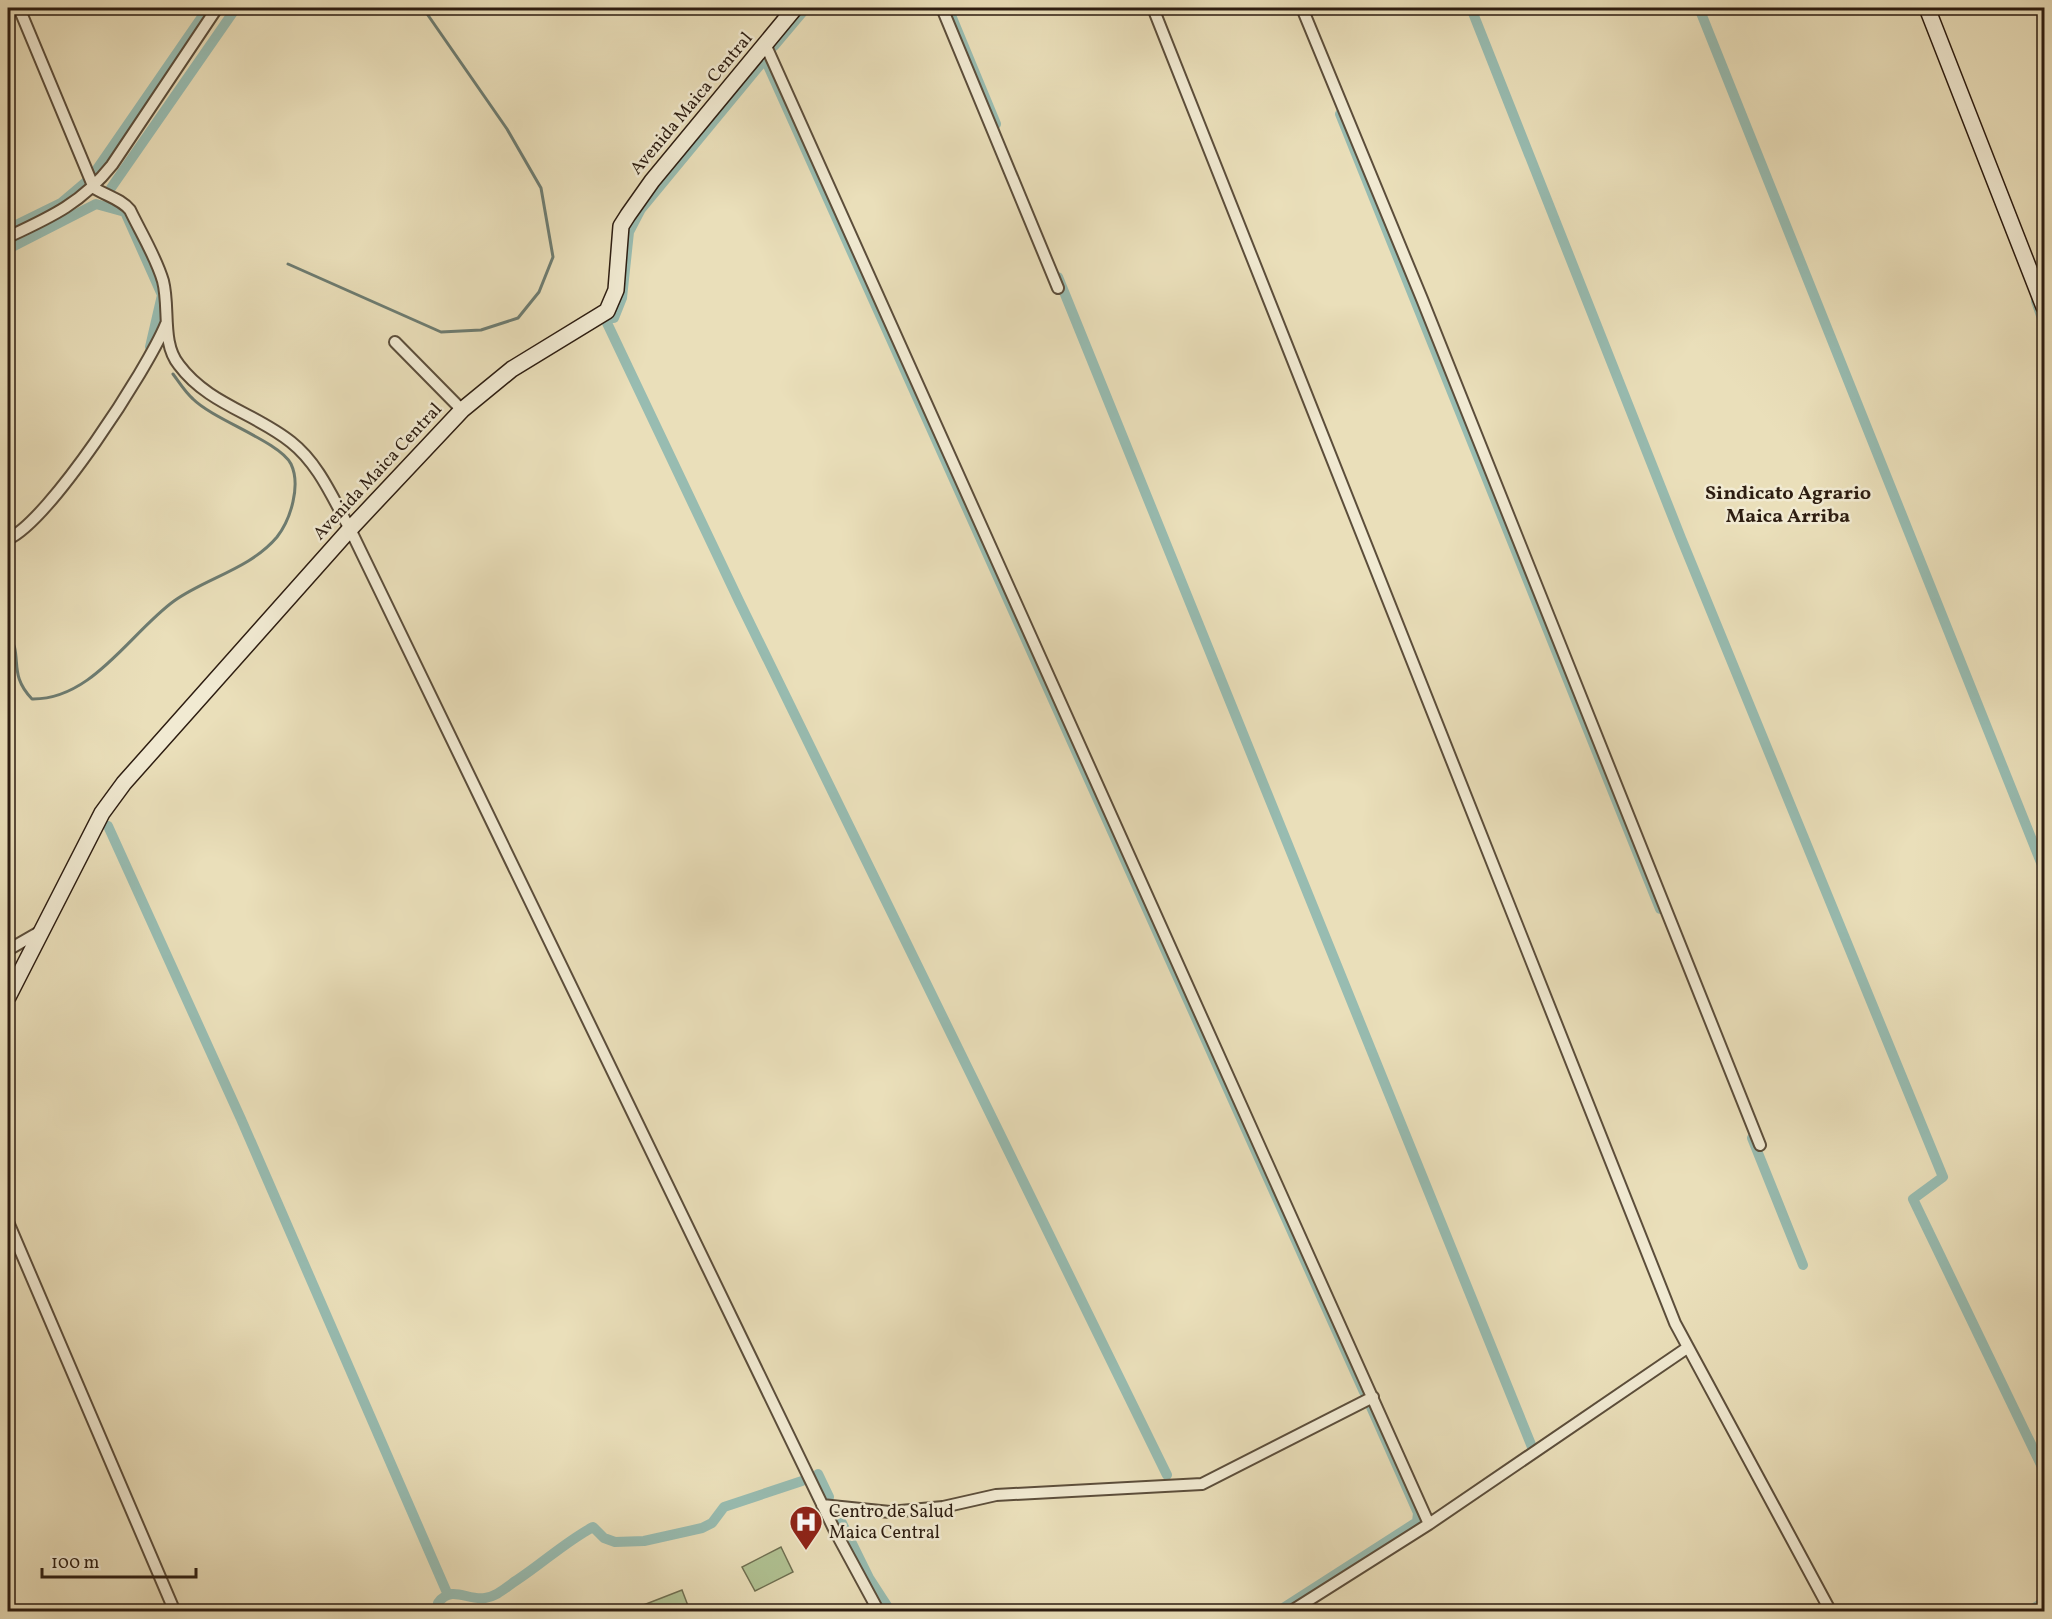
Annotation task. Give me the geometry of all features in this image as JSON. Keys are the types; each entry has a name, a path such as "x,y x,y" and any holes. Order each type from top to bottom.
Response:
{"street":[{"path":"19,8 94,188 123,201 130,210 162,278 170,349 187,376 225,405 270,428 293,443 313,464 350,529 576,990 822,1505 876,1611"},
{"path":"8,237 52,216 94,188 112,165 217,8"},
{"name":"Avenida Maica Central","path":"8,997 111,800 350,529 462,410 512,369 607,311 616,290 621,226 652,181 766,46 795,8"},
{"path":"942,8 1058,288"},
{"path":"1154,8 1386,590 1570,1065 1687,1348 1831,1611"},
{"path":"1302,8 1422,299 1760,1145"},
{"path":"1927,8 2044,307"},
{"path":"766,46 1429,1524"},
{"path":"8,539 28,524 94,443 157,348 167,322"},
{"path":"395,342 462,410"},
{"path":"8,950 41,931"},
{"path":"8,1222 175,1611"},
{"path":"1290,1611 1429,1524 1687,1348"},
{"path":"822,1505 890,1512 944,1507 996,1495 1202,1484 1373,1397"}],"green space":[{"path":"781,1547 793,1572 755,1591 742,1567"},
{"path":"682,1590 690,1611 628,1611"}],"waterway":[{"path":"97,169 208,8"},
{"path":"111,188 236,8"},
{"path":"288,264 441,332 481,330 518,318 539,292 553,257 541,188 507,129 423,8"},
{"path":"774,46 806,8"},
{"path":"948,8 996,124"},
{"path":"1471,8 1681,538 1943,1177 1913,1199 2044,1471"},
{"path":"1699,8 2044,870"},
{"path":"614,318 622,298 629,232 641,209 765,59 1364,1392"},
{"path":"1340,114 1660,909"},
{"path":"8,229 61,203 87,181"},
{"path":"8,249 96,204 125,212 162,295 150,347"},
{"path":"1058,277 1532,1447"},
{"path":"2036,301 2044,324"},
{"path":"607,323 739,601 1167,1475"},
{"path":"8,632 15,649 20,681 32,699 54,696 73,689 92,677 174,601 254,557 266,548 282,530 295,492 294,472 291,464 261,439 203,407 187,393 173,374"},
{"path":"108,826 241,1119 448,1595"},
{"path":"1752,1138 1803,1265"},
{"path":"1277,1612 1417,1522 1418,1513 1371,1407"},
{"path":"818,1474 829,1497"},
{"path":"439,1612 438,1603 443,1597 449,1595 460,1594 485,1598 498,1593 593,1527 604,1538 615,1542 644,1541 702,1528 712,1523 724,1507 802,1481"},
{"path":"837,1513 869,1578 891,1612"},
{"path":"2028,1612 2044,1602"}],"place":[{"name":"Centro de Salud Maica Central","path":"806,1551"}],"district":[{"name":"Sindicato Agrario Maica Arriba","path":"1788,506"}]}
